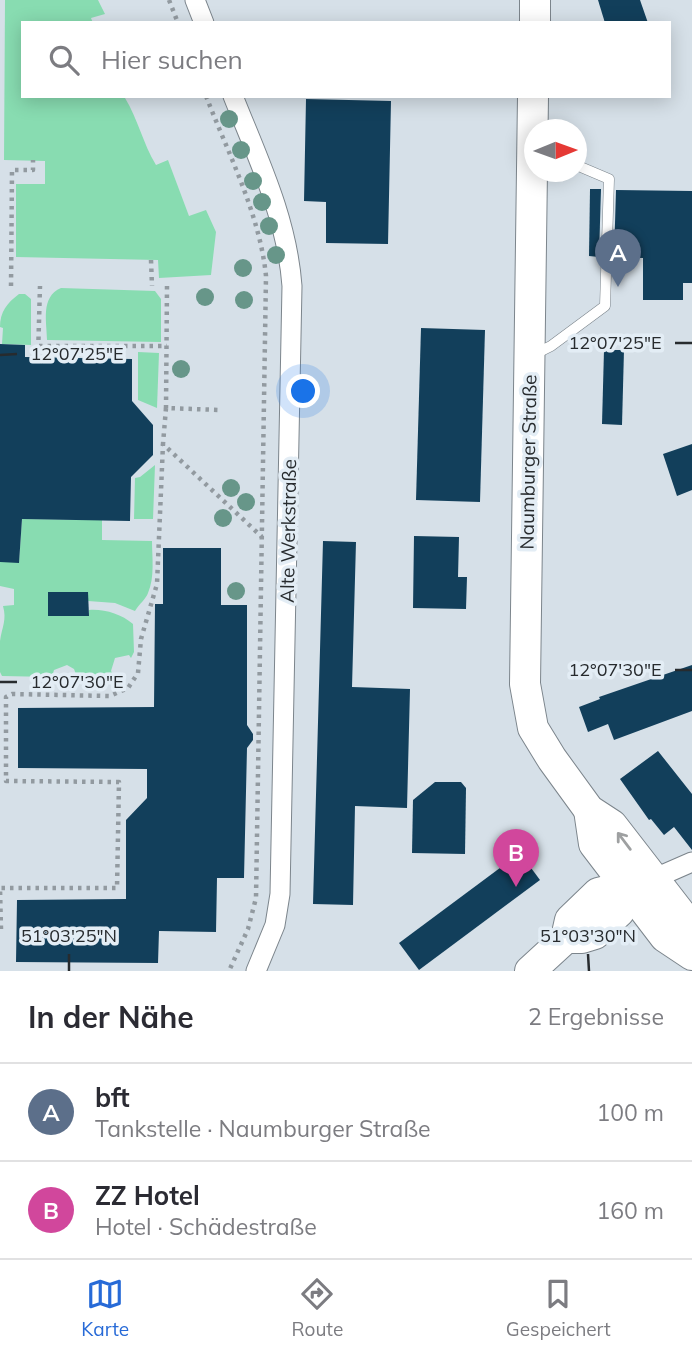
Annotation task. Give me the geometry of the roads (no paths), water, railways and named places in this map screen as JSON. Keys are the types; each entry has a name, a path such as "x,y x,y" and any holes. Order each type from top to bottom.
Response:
{"main road":[{"path":"535,0 535,21"},
{"name":"Naumburger Straße","path":"533,98 533,119"},
{"name":"Naumburger Straße","path":"532,182 525,684 527,703 540,741 589,810 594,845 688,923 692,946"},
{"path":"530,971 566,938 570,920 598,893 641,886"},
{"name":"Naumburger Straße","path":"641,886 665,937 692,955"}],"street":[{"path":"195,0 203,21"},
{"name":"Alte Werkstraße","path":"234,98 284,226 292,286 280,894 275,925 256,971"},
{"path":"641,886 692,862"}],"lane":[{"path":"529,356 551,346 605,306 609,179 587,170"}],"place":[{"name":"bft","path":"618,287"},
{"name":"ZZ Hotel","path":"516,887"}]}
